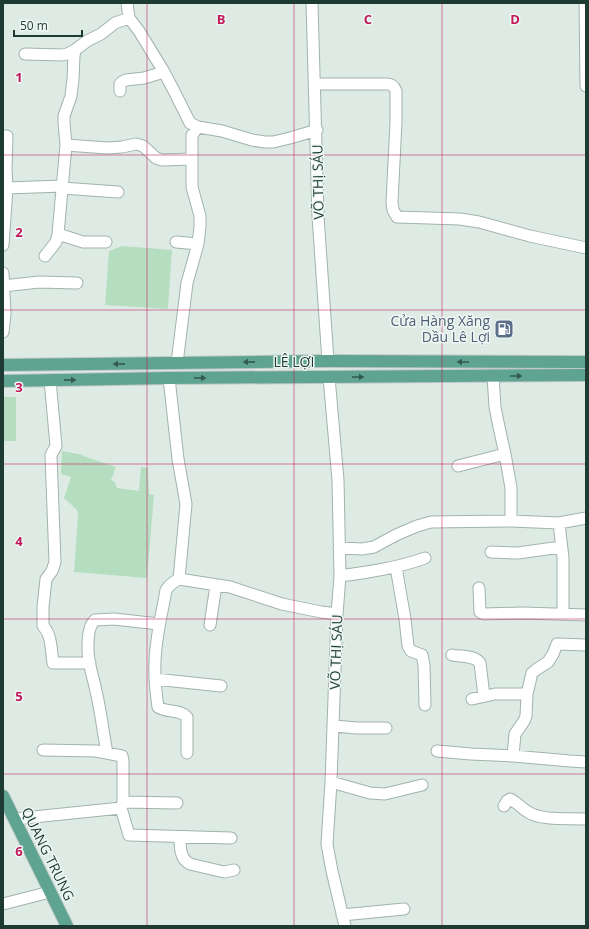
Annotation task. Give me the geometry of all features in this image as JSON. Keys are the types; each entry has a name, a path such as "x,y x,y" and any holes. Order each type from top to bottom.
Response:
{"main road":[{"name":"LÊ LỢI","path":"3,365 328,361 586,362"},
{"path":"328,361 329,377"},
{"name":"LÊ LỢI","path":"3,381 170,378 586,375"},
{"name":"QUANG TRUNG","path":"3,796 67,926"}],"street":[{"path":"127,3 129,18 139,31 164,72 190,123 198,127 222,131 252,140 265,142 273,142 317,130"},
{"name":"VÕ THỊ SÁU","path":"312,3 317,130 318,216 328,361"},
{"path":"585,3 586,86"},
{"path":"25,54 67,54 75,50 87,40 101,34 115,23 129,18"},
{"path":"45,256 56,242 58,234 66,145 64,116 71,96 74,80 75,50"},
{"path":"120,91 120,84 126,80 144,78 164,72"},
{"path":"315,84 391,84 395,86 396,122 392,202 393,210 397,217 479,222 530,236 586,248"},
{"path":"177,363 187,283 198,244 200,227 200,216 192,187 192,135 198,127"},
{"path":"3,245 7,188 5,136"},
{"path":"66,145 107,148 136,144 143,146 156,158 162,160 192,159"},
{"path":"7,188 62,187 118,192"},
{"path":"58,234 83,242 106,242"},
{"path":"176,242 198,244"},
{"path":"3,273 5,314 3,332"},
{"path":"3,286 39,282 77,283"},
{"path":"493,376 495,407 506,454 511,488 512,521"},
{"name":"VÕ THỊ SÁU","path":"329,377 338,480 340,576 337,614 334,726 327,844 343,920"},
{"path":"170,378 178,459 186,504 179,579"},
{"path":"50,380 56,446 51,455 55,562 52,571 46,579 43,607 43,626 47,630 53,663 90,663"},
{"path":"458,466 506,454"},
{"path":"339,548 362,549 374,547 410,529 431,522 512,521 559,523 586,518"},
{"path":"559,523 563,558 563,614"},
{"path":"491,552 518,553 561,547"},
{"path":"340,576 396,567 425,558"},
{"path":"396,567 408,646 411,651 422,655 424,665 425,705"},
{"path":"187,753 188,717 184,713 163,710 158,707 155,679 154,663 159,624 164,606 166,590 173,581 179,579 216,585 282,604 337,614"},
{"path":"210,625 216,585"},
{"path":"479,588 480,612 484,614 523,613 586,615"},
{"path":"107,753 88,646 92,622 95,620 114,619 159,624"},
{"path":"513,756 515,734 526,716 532,673 548,662 557,644 586,645"},
{"path":"452,656 474,658 478,660 480,663 484,696"},
{"path":"155,679 221,686"},
{"path":"472,698 509,693 528,694"},
{"path":"334,726 386,728"},
{"path":"43,750 96,751 122,756 122,805 129,835 231,838"},
{"path":"437,751 586,762"},
{"path":"331,782 370,793 385,794 422,785"},
{"path":"504,806 510,799 536,816 546,818 586,819"},
{"path":"14,819 122,805 177,803"},
{"path":"180,837 180,850 186,862 224,872 234,870"},
{"path":"3,904 50,892"},
{"path":"343,920 404,909"}],"green space":[{"path":"122,246 172,250 168,309 105,305 109,251"},
{"path":"3,397 16,397 16,441 3,441"},
{"path":"62,451 83,455 116,467 111,480 115,482 117,488 139,491 141,467 148,468 149,494 154,495 147,578 74,572 78,515 77,510 64,498 71,477 61,474"}],"place":[{"name":"Cửa Hàng Xăng Dầu Lê Lợi","path":"504,329"}]}
